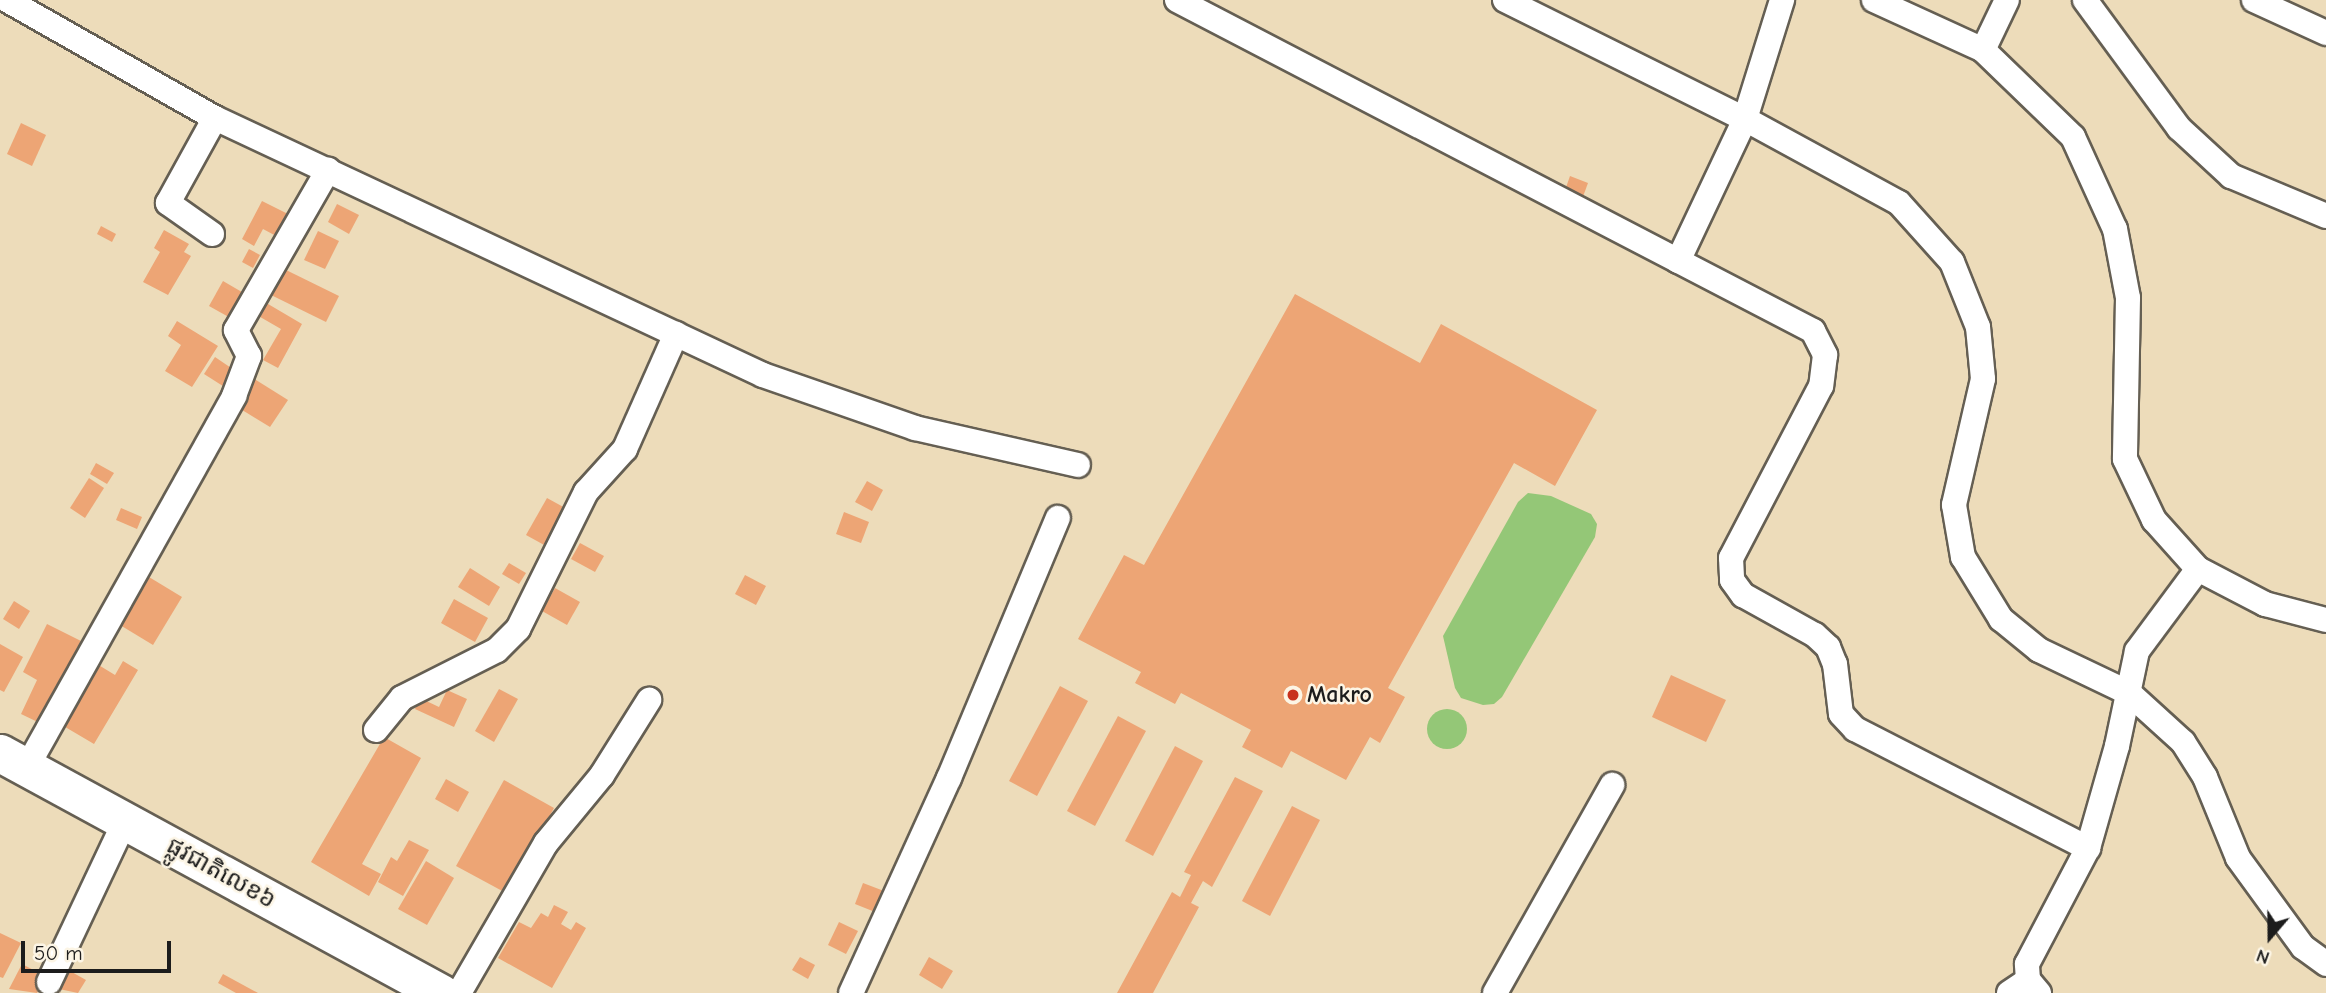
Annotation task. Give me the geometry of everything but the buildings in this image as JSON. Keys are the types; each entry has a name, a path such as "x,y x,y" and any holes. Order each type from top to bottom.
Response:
{"highway":[{"name":"ផ្លូវជាតិលេខ៦","path":"14,760 442,993"}],"street":[{"path":"7,0 215,118 763,374 915,428 1078,465"},
{"path":"1177,0 1812,331 1825,355 1821,386 1731,558 1732,580 1743,595 1815,635 1828,647 1835,664 1841,715 1855,729 2088,848"},
{"path":"1505,0 1745,119 1899,204 1952,262 1978,327 1983,379 1954,505 1963,557 2000,619 2039,650 2129,693 2183,743 2205,777 2238,859 2303,947 2326,964"},
{"path":"1678,261 1745,119 1782,0"},
{"path":"1874,0 1983,50 2073,137 2115,229 2128,298 2125,460 2154,520 2198,569 2265,604 2326,620"},
{"path":"1983,50 2007,0"},
{"path":"2085,0 2179,128 2231,176 2326,216"},
{"path":"2254,0 2326,33"},
{"path":"212,234 167,203 215,118"},
{"path":"14,760 234,396 249,356 236,330 328,170"},
{"path":"376,730 402,698 497,650 519,629 586,492 625,449 676,334"},
{"path":"852,993 949,778 1058,517"},
{"path":"2025,989 2026,964 2088,848 2129,693 2137,651 2198,569"},
{"path":"459,993 546,843 601,775 649,700"},
{"path":"1495,993 1612,785"},
{"path":"49,982 125,821"}],"green space":[{"path":"1528,493 1551,496 1591,514 1597,524 1595,537 1502,697 1494,704 1483,705 1461,698 1455,688 1443,636 1518,502"},
{"path":"1447,709 1461,715 1467,729 1461,743 1447,749 1433,743 1427,729 1433,715"}],"place":[{"name":"Makro","path":"1293,695"}]}
